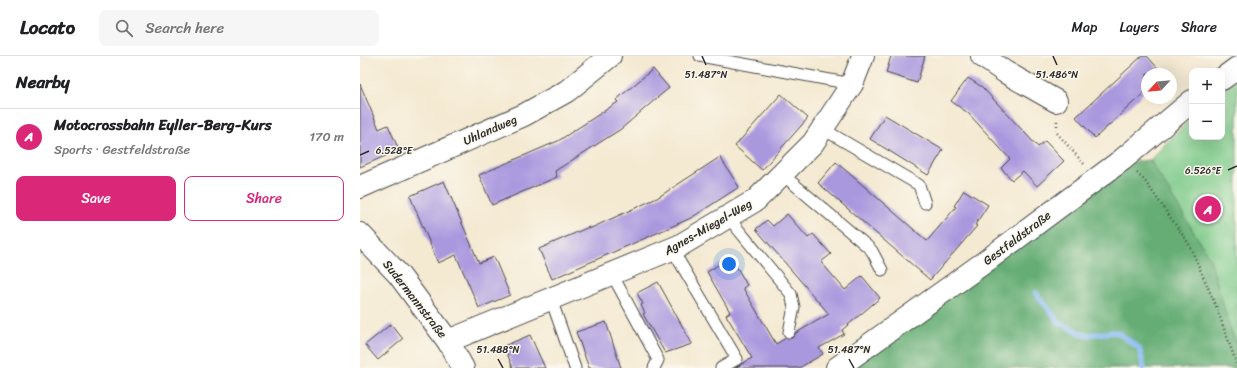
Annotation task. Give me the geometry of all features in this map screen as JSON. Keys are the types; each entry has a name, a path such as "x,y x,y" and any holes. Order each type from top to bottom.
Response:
{"street":[{"name":"Uhlandweg","path":"360,187 524,115 567,91 610,56"},
{"name":"Agnes-Miegel-Weg","path":"448,341 672,249 756,200 813,144 852,84 863,56"},
{"path":"982,56 1005,72 1056,101"},
{"path":"1225,77 1237,68"},
{"name":"Gestfeldstraße","path":"837,368 982,264 1122,160 1190,104"},
{"name":"Sudermannstraße","path":"360,234 399,274 448,341 463,368"}],"lane":[{"path":"700,56 852,84"},
{"path":"823,129 919,185 925,203"},
{"path":"782,174 867,246 872,251 882,270"},
{"path":"728,217 791,294 794,307 789,332"},
{"path":"672,249 737,359 721,368"},
{"path":"612,274 658,360 654,368"},
{"path":"551,299 575,368"}],"path":[{"path":"1056,101 1057,133 1096,178"},
{"path":"1122,160 1145,181 1189,244 1216,306 1237,365"}],"green space":[{"path":"1237,79 1237,346 1230,328 1150,160 1189,120 1189,140 1225,140 1225,89"},
{"path":"1150,160 1210,259 1230,328 1237,346 1237,368 837,368 1119,164"}],"building":[{"path":"891,56 925,56 917,83 886,73"},
{"path":"1142,56 1147,56 1158,68 1141,68 1141,96 1095,138 1076,117"},
{"path":"653,69 669,88 621,129 555,171 557,177 492,205 479,175 558,141 618,102 616,100"},
{"path":"968,78 982,87 1038,147 1045,141 1064,161 1037,186 1023,171 1012,180 1001,168 1010,159 968,113 951,101"},
{"path":"360,84 379,129 388,125 399,150 360,167"},
{"path":"781,94 808,118 762,170 735,146"},
{"path":"885,115 943,150 928,175 870,139"},
{"path":"720,157 739,187 691,218 552,279 539,249 589,227 589,229 657,198"},
{"path":"836,162 927,241 956,207 954,206 964,190 988,205 975,225 977,226 930,280 818,183"},
{"path":"444,181 479,263 494,257 510,295 479,308 456,255 438,263 410,196"},
{"path":"787,214 808,238 813,234 831,254 821,262 845,290 862,276 880,298 842,330 844,334 819,348 823,354 799,368 735,368 752,358 726,315 730,312 707,272 731,257 747,285 743,288 776,344 786,338 792,338 796,333 829,314 756,229 767,220 773,226"},
{"path":"658,282 692,344 665,353 643,314 645,313 641,305 643,304 637,293"},
{"path":"606,322 621,368 589,368 576,332"},
{"path":"391,324 403,339 378,360 365,345"},
{"path":"530,335 545,368 513,368 504,346"}],"waterway":[{"path":"1036,293 1059,322 1084,335 1117,332 1139,348 1144,368"}],"place":[{"name":"Motocrossbahn Eyller-Berg-Kurs","path":"1208,209"}]}
